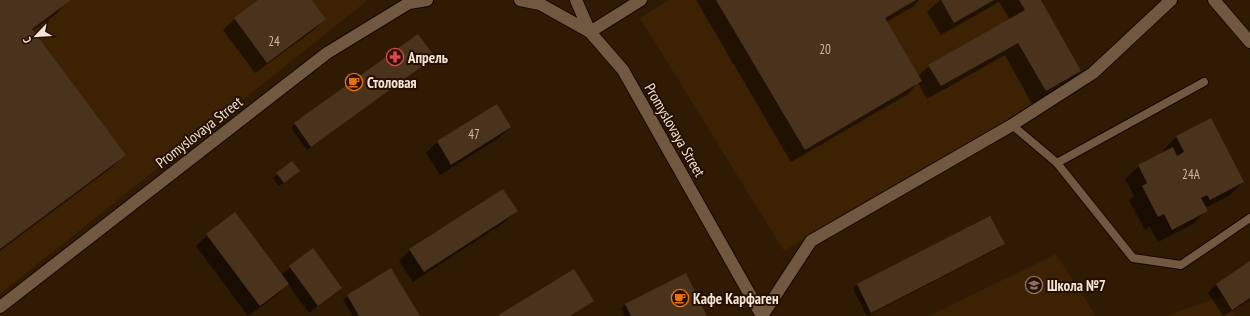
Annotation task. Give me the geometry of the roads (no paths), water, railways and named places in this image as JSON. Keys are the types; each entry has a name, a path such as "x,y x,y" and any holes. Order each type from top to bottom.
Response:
{"main road":[{"name":"Promyslovaya Street","path":"0,307 327,53 409,3 427,0"},
{"name":"Promyslovaya Street","path":"520,0 540,4 590,32 623,70 762,316"},
{"path":"576,0 590,32 641,0"},
{"path":"762,316 811,241 1012,125 1093,73 1171,0"},
{"path":"1214,0 1250,42"}],"lane":[{"path":"1057,163 1204,82"},
{"path":"1012,125 1057,163 1133,258 1181,265 1250,218"}],"place":[{"name":"Апрель","path":"395,57"},
{"name":"Столовая","path":"354,82"},
{"name":"Школа №7","path":"1034,285"},
{"name":"Кафе Карфаген","path":"680,298"}]}
